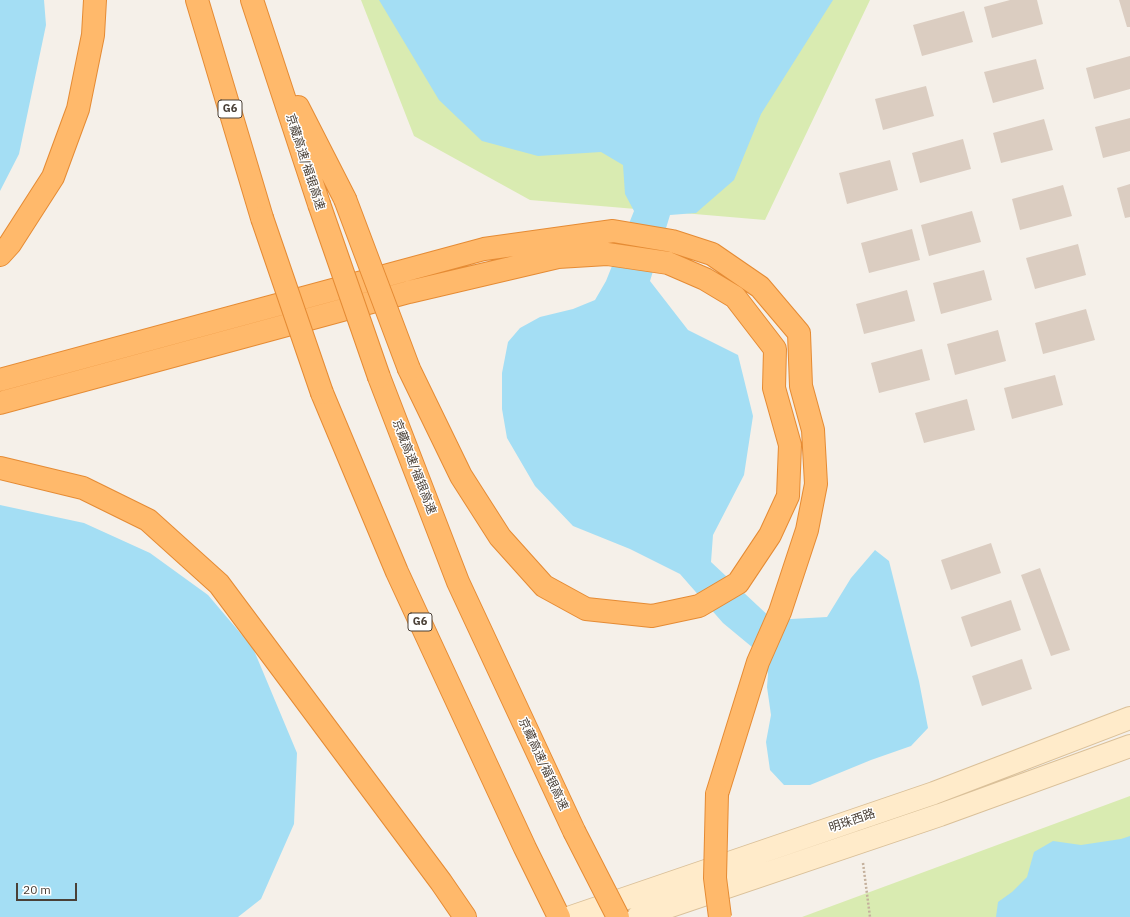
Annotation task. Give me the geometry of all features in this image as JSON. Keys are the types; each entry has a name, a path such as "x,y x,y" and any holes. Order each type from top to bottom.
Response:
{"highway":[{"path":"0,255 10,244 53,178 78,109 93,35 95,0"},
{"name":"G6","path":"197,0 262,218 322,393 396,572 525,848 560,917"},
{"name":"京藏高速/福银高速","path":"252,0 318,204 379,378 458,582 574,831 618,917"},
{"path":"0,403 409,292 558,257 607,254 668,263 705,279 735,297 775,348 774,388 790,445 788,496 770,535 738,583 699,606 652,616 586,609 544,586 500,537 461,476 409,370 345,199 265,41"},
{"path":"0,380 484,249 613,231 672,241 712,254 760,287 799,333 801,386 813,430 816,484 808,530 780,612 758,662 717,794 715,878 720,917"},
{"path":"0,468 83,488 148,520 219,584 441,882 465,917"}],"street":[{"name":"明珠西路","path":"571,917 934,793 1130,718"},
{"name":"明珠西路","path":"638,917 940,815 1130,746"}],"path":[{"path":"860,842 870,917"}],"green space":[{"path":"361,0 870,0 765,220 530,200 414,136"},
{"path":"1130,796 1130,917 802,917"}],"water":[{"path":"0,0 44,0 46,25 19,154 0,191"},
{"path":"379,0 833,0 761,114 734,180 696,213 670,215 650,281 688,330 738,355 753,416 744,475 713,535 711,562 773,620 827,617 851,578 875,550 889,561 919,681 928,728 911,746 871,760 810,785 784,785 770,770 766,742 771,715 767,687 768,674 764,657 723,623 680,574 630,549 573,526 535,486 507,438 502,409 502,373 508,342 520,328 540,317 573,309 595,300 606,281 634,211 625,194 623,165 601,152 538,156 482,141 439,100"},
{"path":"0,505 84,523 150,553 208,595 253,648 297,753 294,824 261,899 238,917 0,917"},
{"path":"1130,836 1130,917 996,917 998,902 1012,892 1027,877 1034,852 1053,841 1081,845 1121,839"}],"building":[{"path":"1010,0 1037,0 1043,24 992,38 984,7"},
{"path":"1119,0 1130,0 1130,27 1127,27"},
{"path":"964,11 973,42 922,56 913,25"},
{"path":"1130,56 1130,89 1094,99 1086,68"},
{"path":"1036,59 1044,89 993,103 984,72"},
{"path":"926,86 934,116 883,130 875,99"},
{"path":"1130,118 1130,151 1103,158 1095,127"},
{"path":"1044,119 1053,150 1001,163 993,133"},
{"path":"963,139 971,169 920,183 912,153"},
{"path":"890,160 898,190 847,204 839,173"},
{"path":"1130,184 1130,217 1125,218 1117,188"},
{"path":"1063,185 1072,216 1020,230 1012,199"},
{"path":"972,211 981,242 929,256 921,225"},
{"path":"912,229 920,260 869,273 861,243"},
{"path":"1078,244 1086,275 1035,289 1026,258"},
{"path":"984,270 992,300 941,314 933,283"},
{"path":"907,290 915,321 864,334 856,304"},
{"path":"1086,309 1095,340 1043,354 1035,323"},
{"path":"998,330 1006,361 955,375 947,344"},
{"path":"922,349 930,380 879,393 871,363"},
{"path":"1055,375 1063,405 1012,419 1004,388"},
{"path":"967,399 975,430 924,443 915,413"},
{"path":"991,543 1001,573 951,590 941,560"},
{"path":"1040,568 1070,650 1051,656 1021,575"},
{"path":"1011,600 1021,630 971,647 961,617"},
{"path":"1022,659 1032,689 982,706 972,676"}]}
